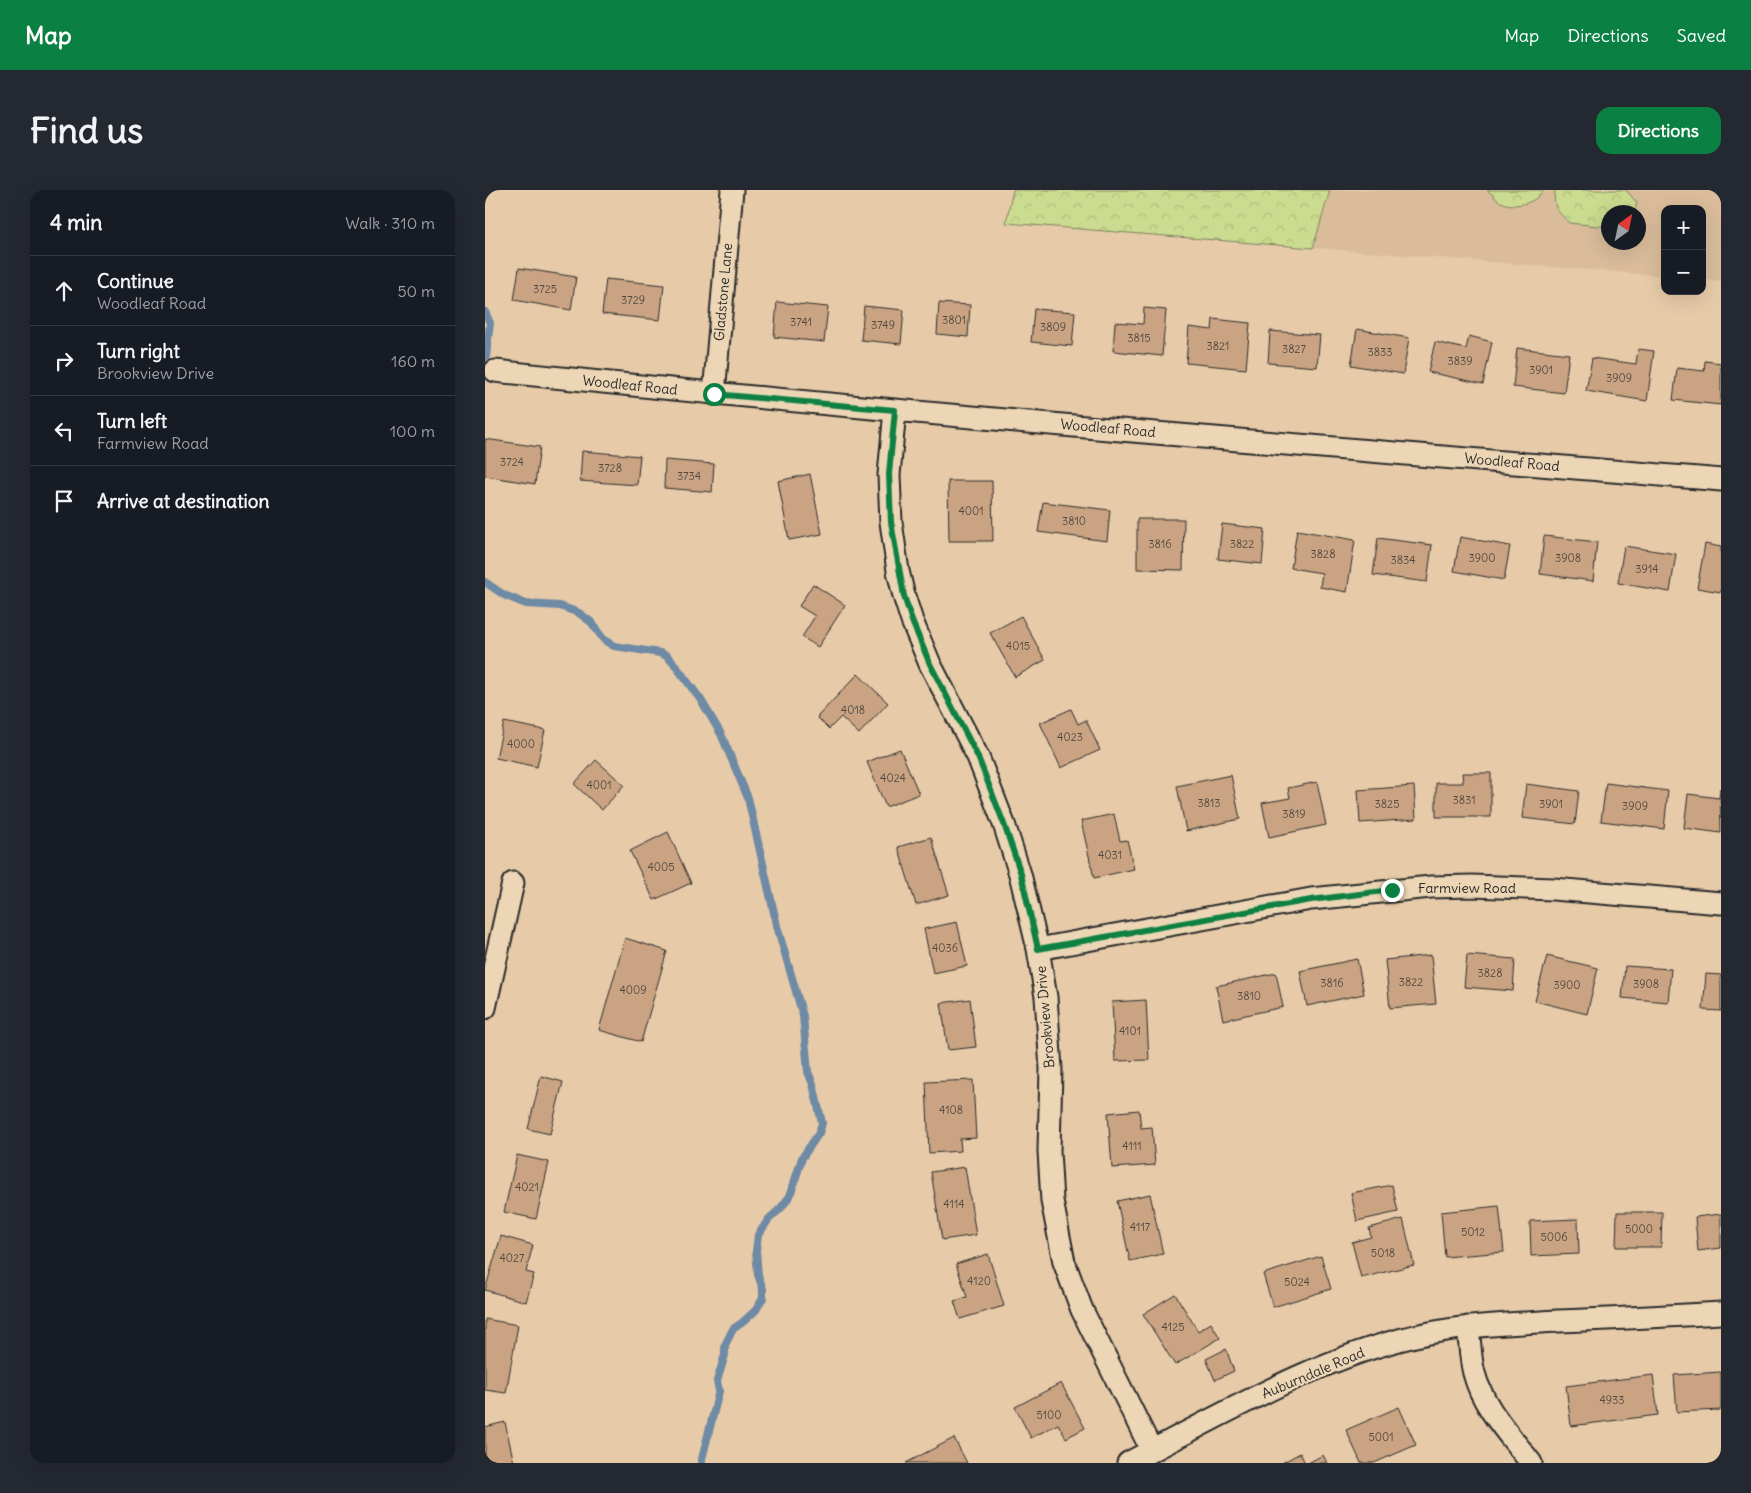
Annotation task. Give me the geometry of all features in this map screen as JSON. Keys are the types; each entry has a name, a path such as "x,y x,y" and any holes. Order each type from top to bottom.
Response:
{"street":[{"name":"Gladstone Lane","path":"714,394 732,190"},
{"name":"Woodleaf Road","path":"495,371 714,394 1721,480"},
{"name":"Brookview Drive","path":"895,410 889,474 891,522 904,596 930,664 978,757 1004,824 1021,874 1038,949 1045,997 1051,1069 1049,1151 1052,1201 1064,1262 1082,1310 1152,1451"},
{"path":"485,1008 513,883"},
{"name":"Farmview Road","path":"1038,949 1311,900 1431,887 1471,886 1553,890 1721,903"},
{"name":"Auburndale Road","path":"1128,1463 1274,1389 1332,1362 1362,1351 1415,1336 1468,1327 1721,1313"},
{"path":"1468,1327 1474,1373 1485,1400 1492,1413 1531,1463"}],"shaded area":[{"path":"1013,190 1721,190 1721,281 1706,280 1706,205 1661,205 1661,276 1006,223"}],"green space":[{"path":"1013,190 1330,190 1313,248 1006,223"},
{"path":"1487,190 1543,190 1531,201 1514,205 1501,202"},
{"path":"1555,190 1626,190 1637,203 1636,205 1601,205 1601,226 1569,223 1557,209"}],"building":[{"path":"519,268 576,277 571,310 514,300"},
{"path":"606,279 664,285 660,320 602,314"},
{"path":"777,302 828,307 824,342 774,337"},
{"path":"939,303 970,305 968,337 937,334"},
{"path":"864,306 904,310 901,344 861,340"},
{"path":"1144,308 1166,310 1162,356 1113,351 1115,322 1143,324"},
{"path":"1034,309 1075,312 1072,346 1031,342"},
{"path":"1213,319 1250,323 1246,369 1186,363 1189,327 1212,330"},
{"path":"1357,329 1409,338 1403,374 1351,365"},
{"path":"1270,331 1320,335 1317,367 1268,363"},
{"path":"1469,336 1492,342 1483,384 1428,372 1435,342 1466,349"},
{"path":"1517,348 1569,354 1564,393 1513,387"},
{"path":"1638,349 1654,351 1647,401 1586,391 1592,358 1636,364"},
{"path":"1705,361 1721,363 1721,405 1673,400 1677,368 1704,371"},
{"path":"485,439 540,447 535,484 485,476"},
{"path":"582,451 640,456 637,485 580,481"},
{"path":"665,460 714,464 712,492 664,488"},
{"path":"810,474 822,534 789,540 778,481"},
{"path":"948,481 992,481 993,541 949,541"},
{"path":"1043,502 1110,510 1107,541 1038,532"},
{"path":"1137,519 1184,519 1183,570 1137,569"},
{"path":"1222,524 1265,529 1262,564 1218,559"},
{"path":"1297,530 1355,540 1347,592 1320,587 1322,573 1291,568"},
{"path":"1544,536 1597,542 1593,581 1540,574"},
{"path":"1460,537 1510,546 1504,580 1454,571"},
{"path":"1378,538 1432,545 1427,582 1373,575"},
{"path":"1705,544 1721,547 1721,592 1697,588"},
{"path":"1624,546 1676,554 1670,592 1618,583"},
{"path":"813,584 845,605 818,647 802,637 815,616 799,606"},
{"path":"1021,616 1045,660 1015,677 990,633"},
{"path":"858,674 888,703 859,734 841,717 829,729 817,717"},
{"path":"1071,709 1078,724 1086,720 1100,750 1061,768 1040,723"},
{"path":"504,722 545,730 537,767 496,758"},
{"path":"900,749 919,794 886,807 867,762"},
{"path":"596,760 624,785 602,810 574,784"},
{"path":"1462,773 1491,773 1491,817 1436,817 1436,783 1463,783"},
{"path":"1231,775 1240,819 1186,831 1177,786"},
{"path":"1317,782 1326,825 1269,837 1262,803 1290,798 1288,788"},
{"path":"1606,783 1668,791 1664,829 1601,821"},
{"path":"1526,784 1579,791 1575,824 1522,818"},
{"path":"1414,786 1416,819 1360,823 1358,790"},
{"path":"1720,788 1721,833 1684,828 1688,794 1719,798"},
{"path":"1114,814 1120,841 1127,840 1134,869 1094,878 1081,821"},
{"path":"668,832 691,883 654,900 630,851"},
{"path":"931,837 949,895 916,905 898,847"},
{"path":"957,922 967,966 933,973 924,929"},
{"path":"625,938 667,951 641,1042 599,1030"},
{"path":"1431,955 1436,1004 1390,1008 1385,960"},
{"path":"1467,955 1515,959 1513,991 1464,987"},
{"path":"1547,956 1598,968 1587,1014 1535,1001"},
{"path":"1357,959 1364,994 1307,1006 1300,971"},
{"path":"1625,966 1671,969 1668,1002 1622,998"},
{"path":"1276,973 1283,1007 1223,1020 1216,986"},
{"path":"1706,974 1721,975 1721,1011 1703,1010"},
{"path":"970,999 976,1047 948,1050 941,1003"},
{"path":"1146,1000 1149,1060 1115,1061 1112,1002"},
{"path":"541,1076 563,1082 550,1134 528,1129"},
{"path":"973,1080 976,1138 960,1139 961,1151 929,1153 926,1082"},
{"path":"1139,1110 1141,1128 1152,1127 1155,1165 1112,1168 1108,1113"},
{"path":"517,1155 549,1162 536,1219 504,1212"},
{"path":"965,1167 976,1235 942,1240 931,1172"},
{"path":"1392,1185 1398,1212 1357,1221 1351,1193"},
{"path":"1150,1194 1163,1254 1130,1261 1117,1201"},
{"path":"1499,1206 1504,1252 1445,1257 1441,1212"},
{"path":"1617,1212 1662,1212 1661,1247 1616,1247"},
{"path":"1721,1214 1721,1248 1698,1251 1695,1217"},
{"path":"1403,1219 1414,1265 1361,1278 1352,1242 1371,1237 1369,1228"},
{"path":"1578,1219 1579,1254 1531,1256 1530,1221"},
{"path":"501,1236 533,1245 526,1272 534,1274 526,1302 485,1290"},
{"path":"988,1254 1004,1306 960,1319 954,1301 967,1297 956,1264"},
{"path":"1321,1256 1331,1289 1273,1307 1263,1274"},
{"path":"1175,1294 1198,1331 1211,1323 1220,1338 1175,1365 1143,1314"},
{"path":"485,1319 518,1325 506,1393 485,1390"},
{"path":"1226,1349 1234,1371 1215,1380 1206,1359"},
{"path":"1721,1372 1721,1410 1677,1412 1674,1375"},
{"path":"1653,1375 1658,1415 1571,1426 1566,1386"},
{"path":"1061,1383 1085,1428 1066,1438 1058,1424 1031,1438 1015,1407"},
{"path":"1399,1407 1416,1445 1374,1463 1361,1463 1346,1430"},
{"path":"505,1422 514,1463 485,1463 485,1427"},
{"path":"954,1438 967,1463 906,1463"},
{"path":"1300,1453 1305,1463 1282,1463"},
{"path":"1323,1455 1327,1463 1308,1463"}],"waterway":[{"path":"485,312 490,323 485,366"},
{"path":"485,582 504,595 526,604 560,606 579,613 591,622 604,640 614,646 660,653 667,656 701,700 721,734 748,798 777,926 803,1016 808,1072 813,1084 822,1123 819,1133 802,1158 790,1196 769,1219 758,1235 756,1251 758,1275 763,1289 763,1298 756,1310 733,1329 725,1345 725,1355 717,1381 719,1391 701,1463"}],"route":[{"path":"714,394 895,410 889,474 891,522 898,571 904,596 930,664 978,757 1004,824 1021,874 1038,949 1311,900 1392,890"}]}
